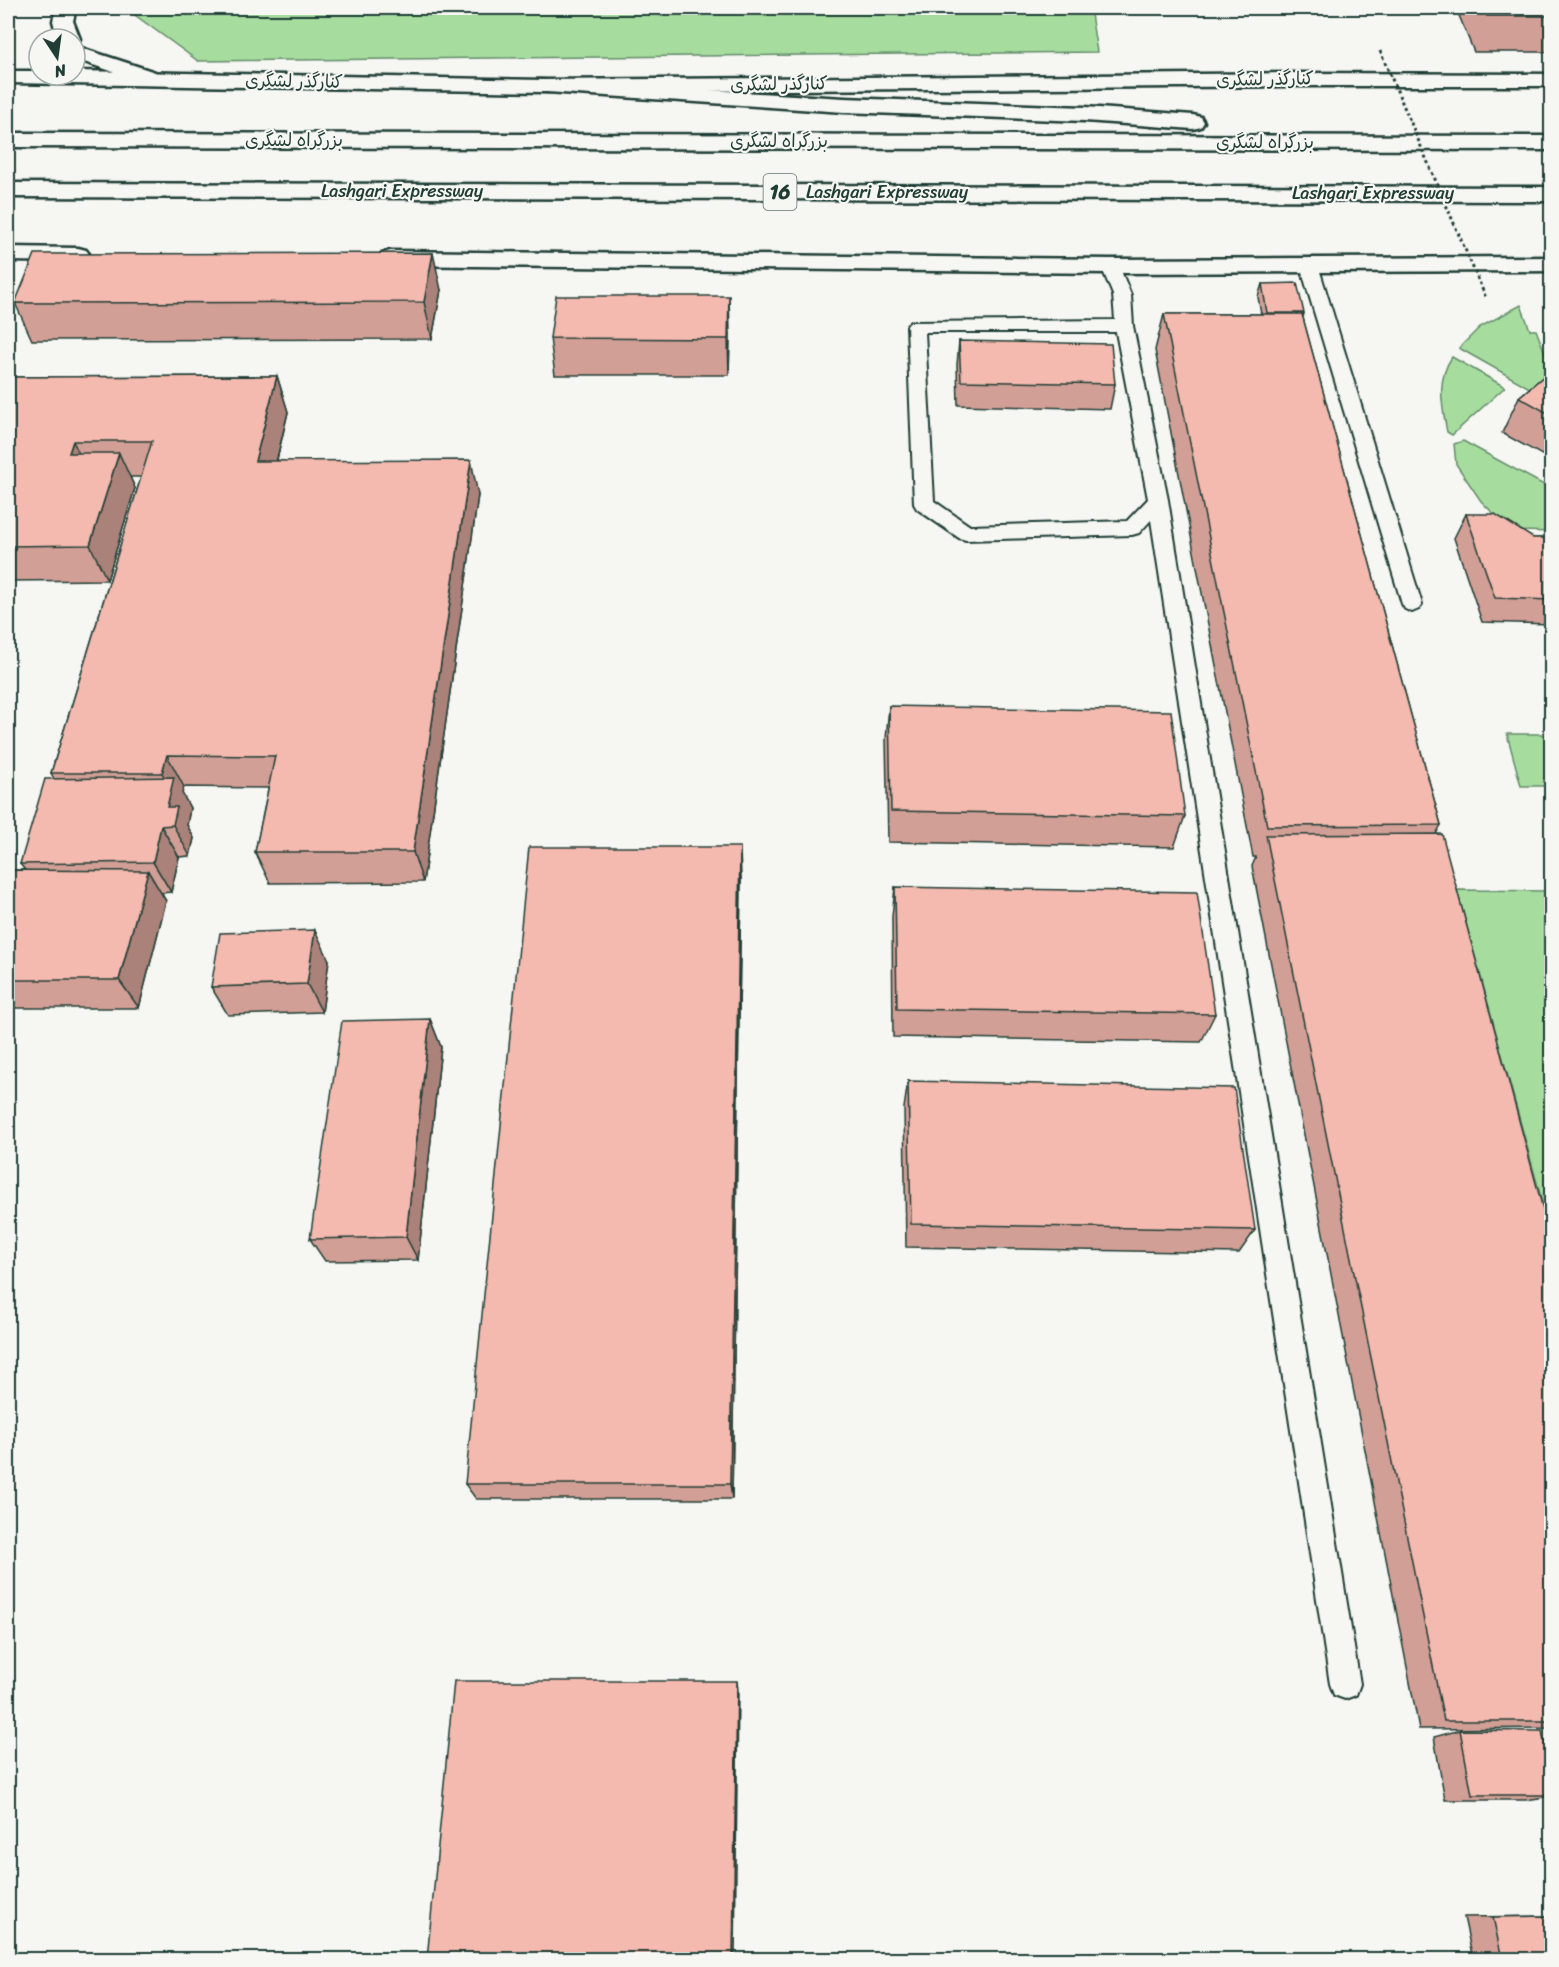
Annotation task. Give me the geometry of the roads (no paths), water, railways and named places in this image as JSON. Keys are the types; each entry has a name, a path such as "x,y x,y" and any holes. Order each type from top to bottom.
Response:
{"main road":[{"path":"65,27 63,21 66,8"},
{"path":"87,56 147,77"},
{"name":"کنارگذر لشگری","path":"8,77 147,77 540,86 1354,78 1551,80"},
{"path":"540,86 844,105 1085,114 1455,143"},
{"name":"بزرگراه لشگری","path":"8,140 1551,143"},
{"name":"Lashgari Expressway","path":"8,190 1551,194"},
{"path":"9,254 96,255"},
{"path":"370,258 1110,266 1551,264"}],"lane":[{"path":"1308,265 1412,604"},
{"path":"1110,266 1122,295 1124,326 1158,500 1345,1684"},
{"path":"1124,326 916,326 924,504 966,533 1132,528 1158,500"}]}
